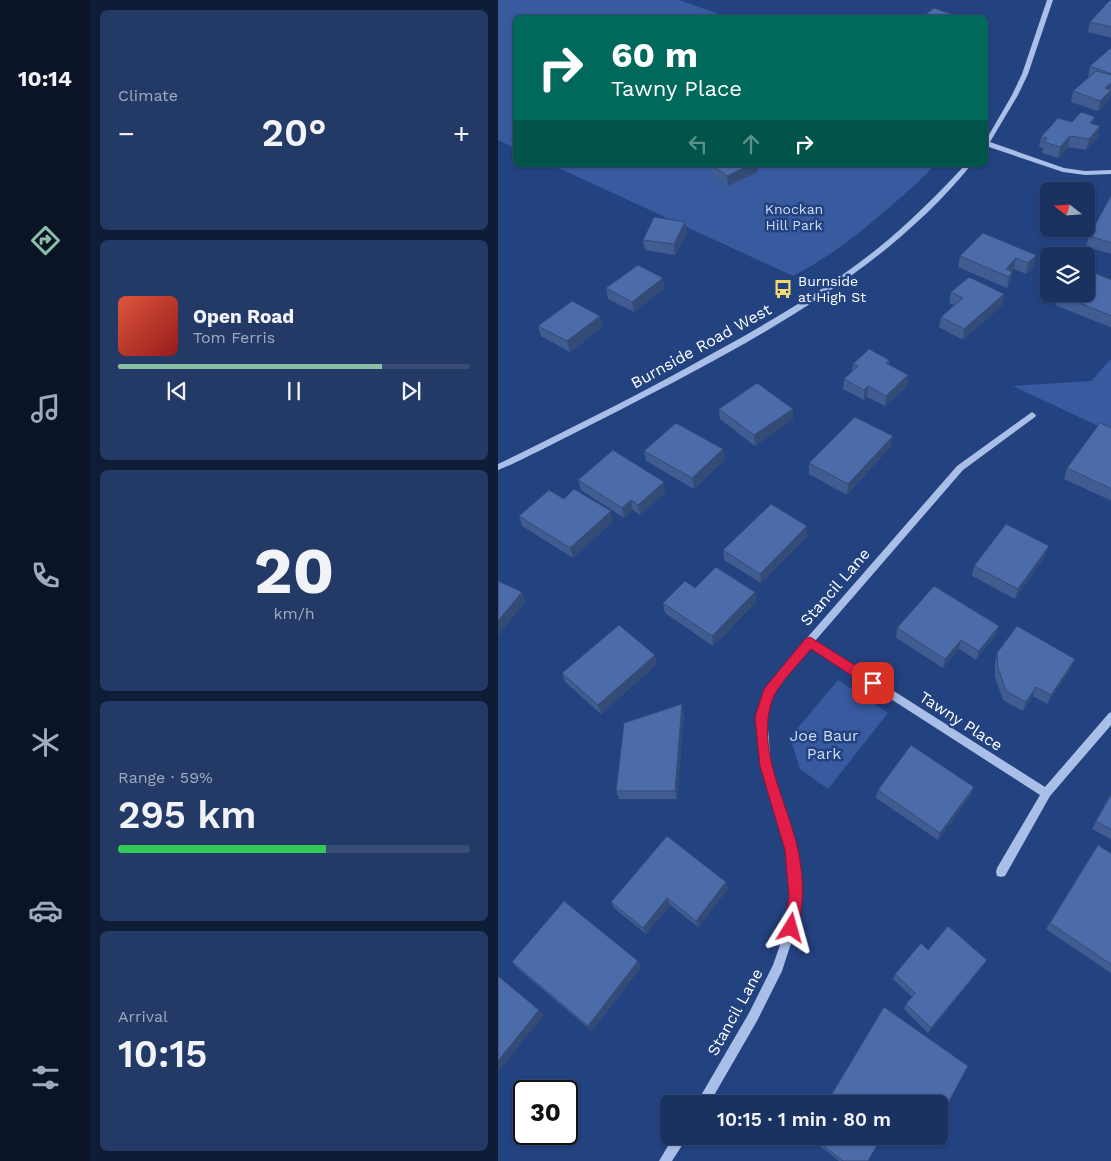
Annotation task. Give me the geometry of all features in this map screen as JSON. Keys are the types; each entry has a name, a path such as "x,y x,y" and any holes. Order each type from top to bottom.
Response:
{"street":[{"path":"988,140 1026,74 1050,0"},
{"path":"988,145 1063,170 1085,173 1112,172"},
{"name":"Burnside Road West","path":"498,467 658,387 786,316 885,247 936,201 966,167"},
{"name":"Stancil Lane","path":"707,1095 753,1017 778,967 791,928 796,896 791,850 766,766 762,717 768,693 960,468 1032,415"},
{"name":"Tawny Place","path":"810,642 1046,793"},
{"path":"1001,872 1046,793 1112,716"},
{"path":"665,1161 676,1145"}],"green space":[{"path":"498,0 679,0 722,15 513,15 513,147 498,140"},
{"name":"Knockan Hill Park","path":"556,167 932,167 914,186 857,234 820,261 793,276"},
{"path":"1111,359 1111,432 1013,386 1091,381"},
{"name":"Joe Baur Park","path":"838,680 888,713 828,789 800,769 790,737"}],"building":[{"path":"1112,0 1112,27 1090,22"},
{"path":"934,8 954,15 925,15"},
{"path":"1112,47 1112,74 1090,66"},
{"path":"1096,71 1112,75 1112,82 1105,88 1111,90 1100,101 1073,91"},
{"path":"1081,112 1095,117 1090,123 1100,126 1089,139 1070,136 1060,147 1044,142 1047,138 1041,137 1058,118 1072,122"},
{"path":"715,167 746,167 727,176"},
{"path":"1112,194 1112,243 1096,238 1096,223"},
{"path":"654,217 685,222 674,244 643,240"},
{"path":"983,233 1036,255 1028,263 1016,258 1006,269 1012,272 1009,277 960,256"},
{"path":"638,265 663,278 632,302 606,288"},
{"path":"1095,273 1112,280 1112,316 1077,302 1095,302"},
{"path":"969,277 1004,294 964,329 941,317 963,298 951,292"},
{"path":"572,301 600,316 567,341 538,326"},
{"path":"869,349 889,360 886,363 908,375 886,396 868,386 864,390 844,379 858,366 853,364"},
{"path":"757,383 793,409 754,435 719,409"},
{"path":"855,417 893,436 848,484 809,463"},
{"path":"676,423 723,449 692,478 644,451"},
{"path":"1100,423 1112,428 1112,489 1067,468"},
{"path":"613,450 664,482 638,505 631,500 622,508 578,480"},
{"path":"574,489 611,511 570,548 519,516 549,490 564,499"},
{"path":"771,504 807,526 760,574 723,550"},
{"path":"1006,524 1049,546 1018,589 974,566"},
{"path":"716,567 755,592 712,636 663,603 685,581 695,588"},
{"path":"498,581 522,592 498,621"},
{"path":"934,586 999,626 979,651 961,640 945,659 897,628"},
{"path":"619,625 655,655 598,705 562,673"},
{"path":"1017,626 1075,659 1051,695 1036,687 1026,702 1006,691 998,668 997,653"},
{"path":"682,704 675,791 616,791 624,723"},
{"path":"911,745 974,787 940,833 878,790"},
{"path":"1112,793 1112,830 1096,821"},
{"path":"667,836 726,882 696,921 667,898 643,928 611,902"},
{"path":"1098,845 1112,854 1112,965 1050,923"},
{"path":"564,901 638,961 588,1026 512,962"},
{"path":"948,926 987,960 931,1028 906,1004 915,993 895,974 921,943 928,950"},
{"path":"498,976 539,1010 498,1061"},
{"path":"884,1007 968,1066 948,1103 948,1095 831,1095"},
{"path":"823,1145 877,1145 868,1161 843,1161"}],"place":[{"name":"Burnside at High St","path":"783,289"}],"route":[{"path":"791,928 796,896 791,850 766,766 763,742 762,717 768,693 810,642 873,683"}]}
